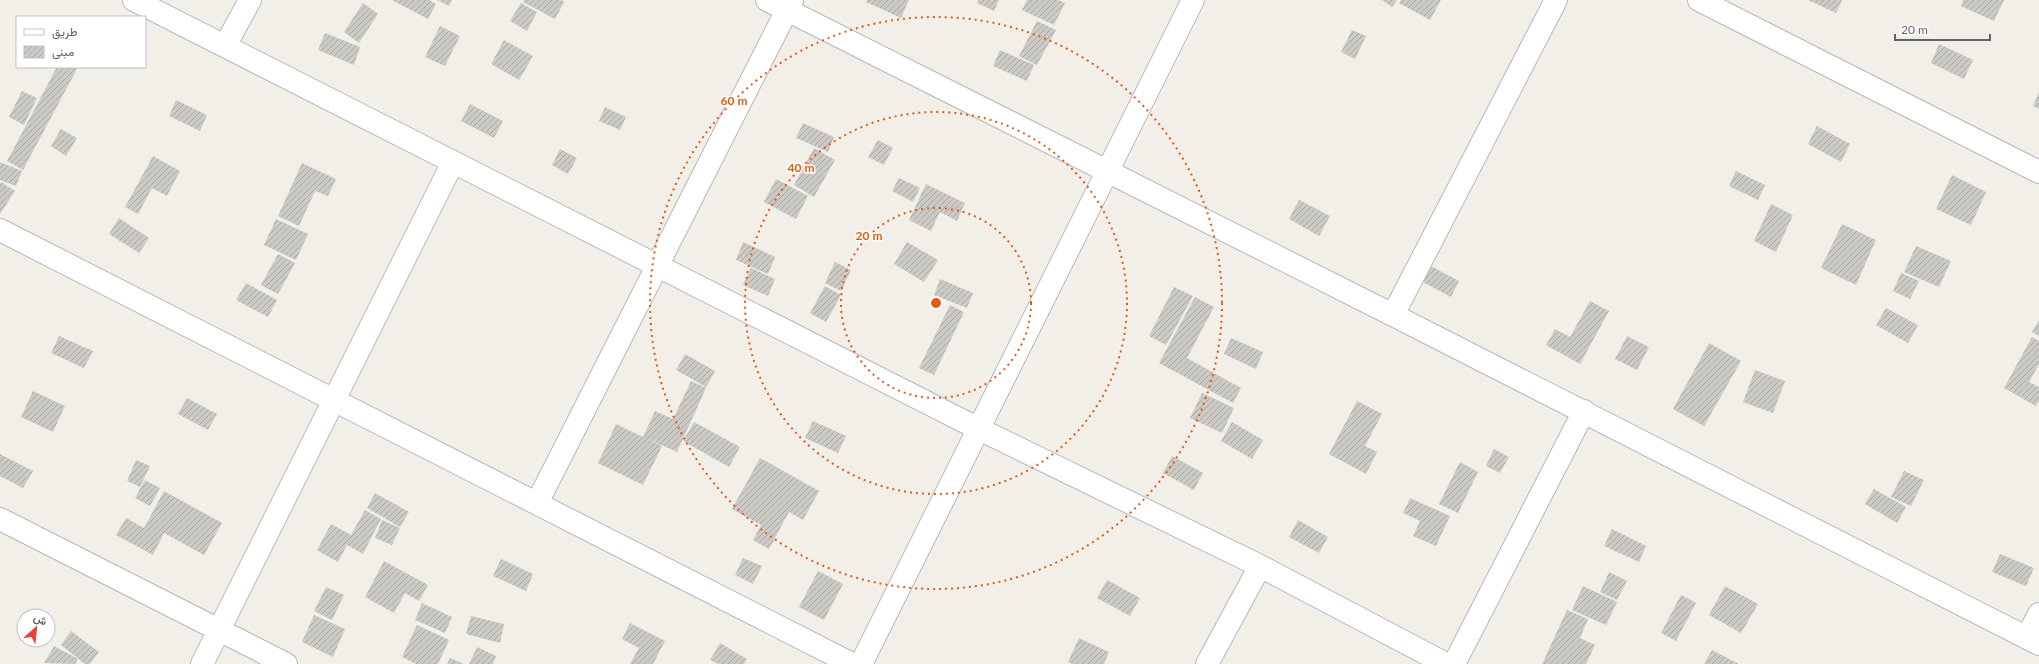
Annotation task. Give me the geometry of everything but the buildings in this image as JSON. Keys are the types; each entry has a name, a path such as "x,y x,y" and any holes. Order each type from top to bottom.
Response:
{"street":[{"path":"134,0 979,429 1260,566 1446,664"},
{"path":"226,46 250,0"},
{"path":"767,0 789,5 1108,170 2033,640 2039,614"},
{"path":"861,664 1193,0"},
{"path":"1393,315 1556,0"},
{"path":"1699,0 2039,172"},
{"path":"537,503 789,5"},
{"path":"202,664 453,162"},
{"path":"0,230 852,664"},
{"path":"1454,664 1584,412"},
{"path":"0,519 286,664"},
{"path":"1207,664 1260,566"}]}
